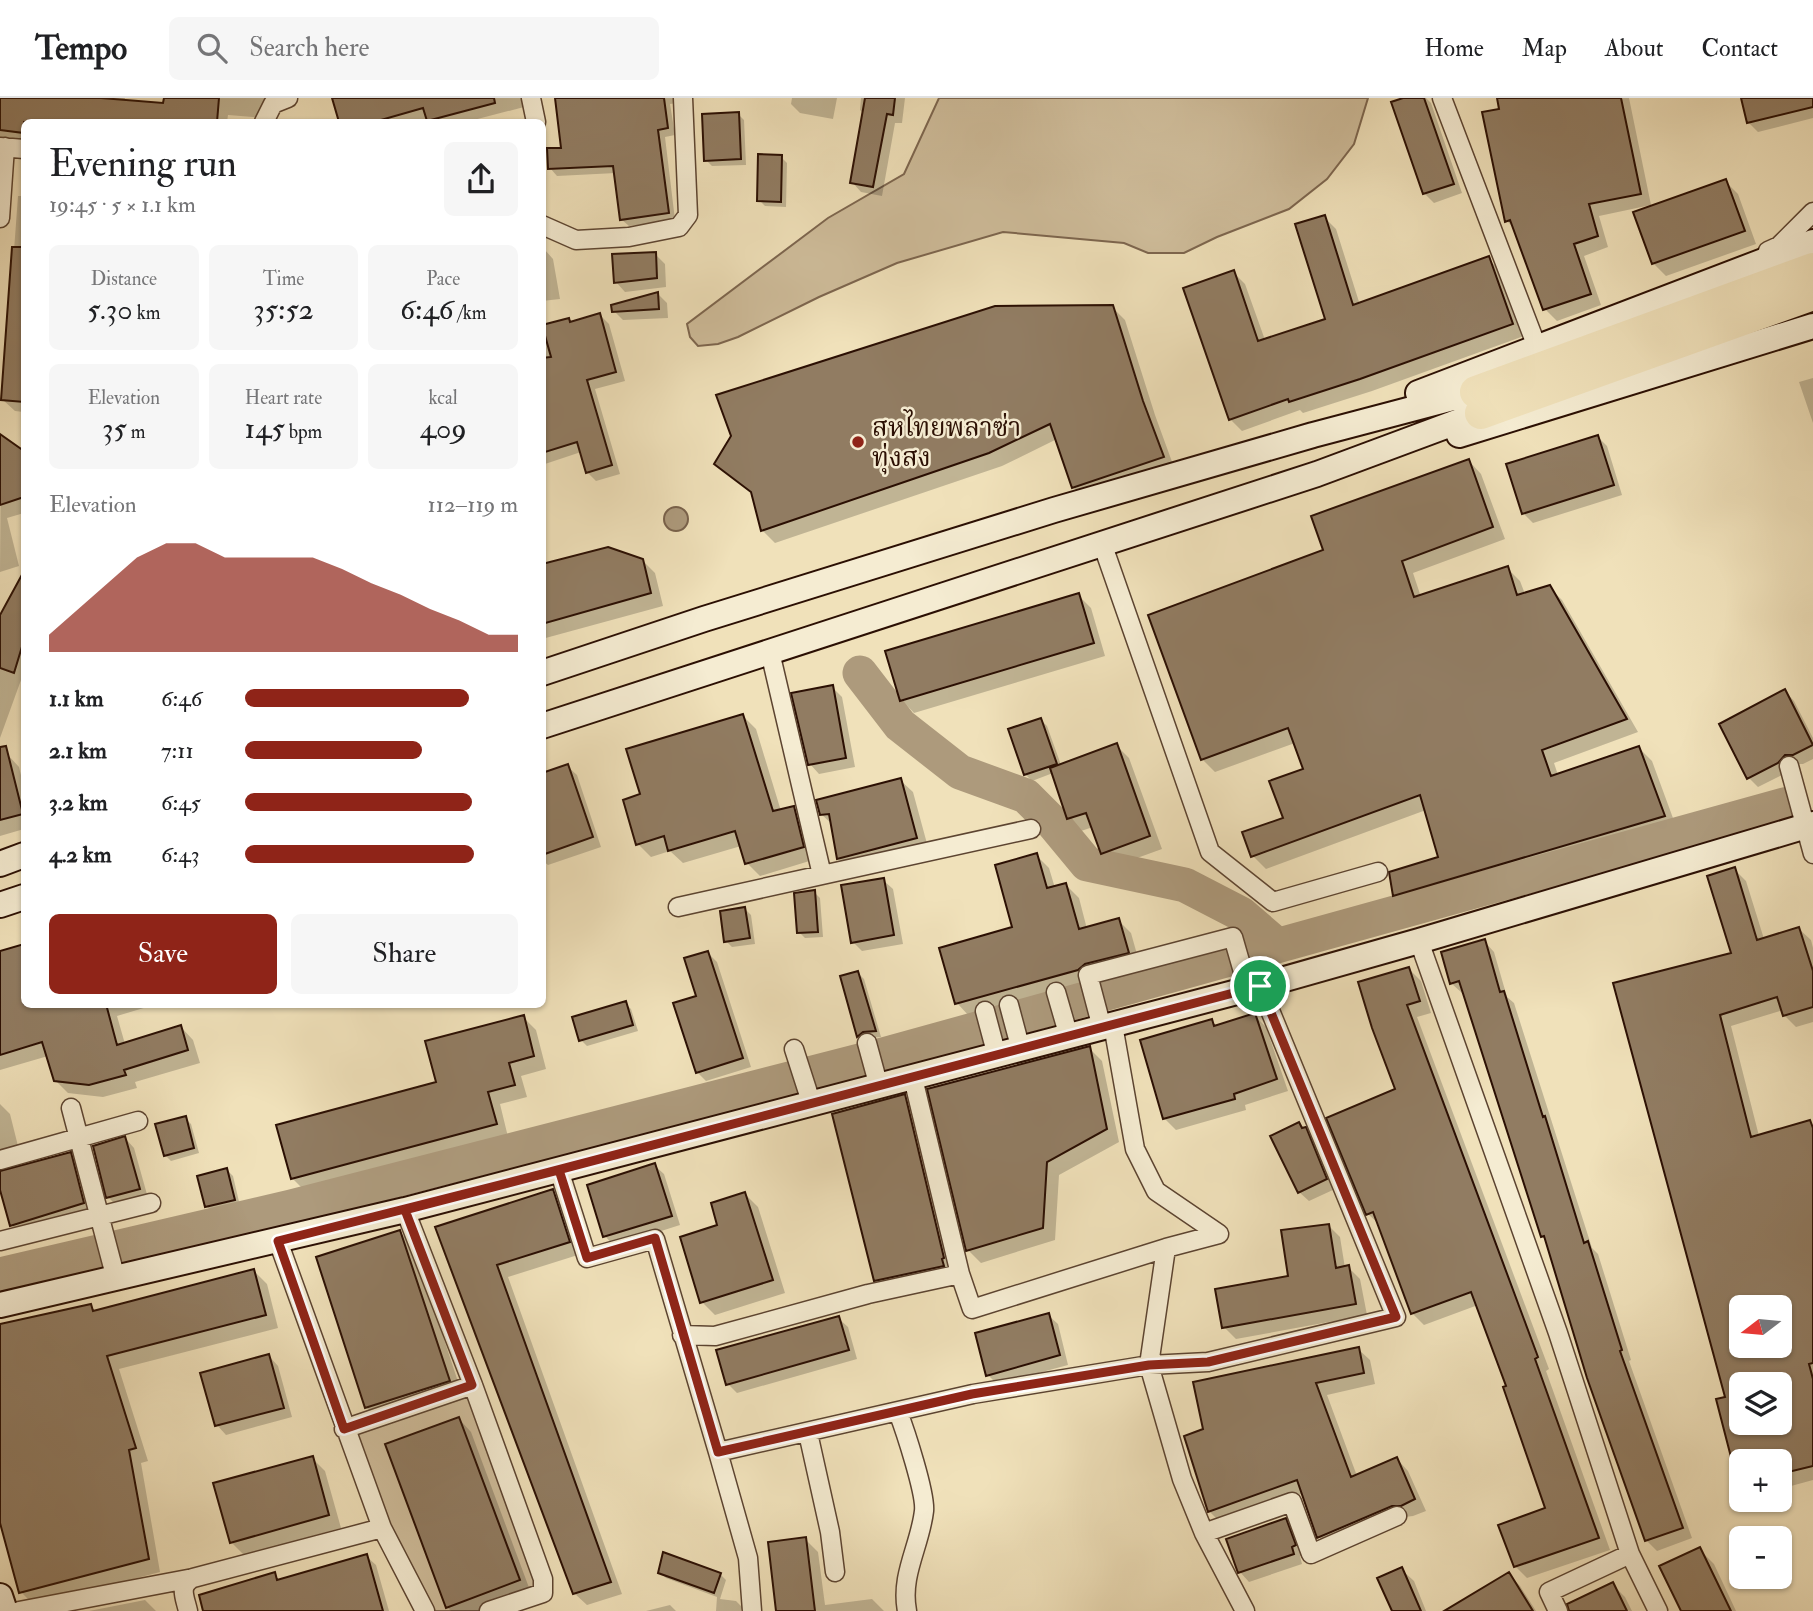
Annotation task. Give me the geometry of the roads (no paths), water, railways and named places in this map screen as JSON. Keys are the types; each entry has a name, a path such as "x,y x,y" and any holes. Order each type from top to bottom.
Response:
{"highway":[{"path":"1478,403 1813,269"},
{"path":"1478,403 1813,294"}],"main road":[{"path":"1313,435 1813,242"},
{"path":"546,725 1317,474 1480,430 1813,326"},
{"path":"546,672 786,593 1054,510 1313,435 1478,403"},
{"path":"1317,474 1478,403"},
{"path":"0,1305 114,1273 278,1241 405,1210 559,1170 808,1097 879,1087 913,1078 1419,941 1809,825"},
{"path":"0,864 21,856"},
{"path":"0,905 21,898"},
{"path":"0,1596 5,1611"}],"street":[{"path":"266,119 273,104 288,98"},
{"path":"531,98 535,119"},
{"path":"546,227 576,240 629,237 679,227 688,215 684,98"},
{"path":"1442,98 1537,347"},
{"path":"0,218 3,147 21,149"},
{"path":"1673,295 1779,246 1813,212"},
{"path":"1102,543 1210,852 1273,902 1378,872"},
{"path":"770,652 822,875"},
{"path":"1789,766 1809,825 1813,854"},
{"path":"678,907 1031,829"},
{"path":"718,1452 972,1394 1149,1365 1208,1362 1396,1317 1252,988 1233,937 1088,975 1105,1027 1135,1149 1156,1191 1219,1234 972,1309 960,1274 913,1078"},
{"path":"1419,941 1558,1333 1630,1555 1658,1611"},
{"path":"1056,992 1068,1036"},
{"path":"1009,1005 1020,1049"},
{"path":"985,1011 996,1055"},
{"path":"867,1042 879,1087"},
{"path":"794,1049 808,1097"},
{"path":"71,1108 114,1273"},
{"path":"0,1160 138,1121"},
{"path":"559,1170 587,1258 655,1238 748,1558 752,1611"},
{"path":"0,1241 151,1203"},
{"path":"405,1210 543,1579 543,1592 489,1611"},
{"path":"278,1241 382,1528 425,1611"},
{"path":"1166,1248 1149,1365 1182,1479 1204,1533 1245,1611"},
{"path":"682,1335 715,1336 868,1294 960,1274"},
{"path":"344,1429 472,1385"},
{"path":"898,1412 925,1508 904,1592 907,1611"},
{"path":"808,1433 830,1532 835,1572"},
{"path":"1204,1533 1292,1502 1311,1554 1398,1516"},
{"path":"19,1611 193,1577 382,1528"},
{"path":"1558,1611 1549,1592 1630,1555"},
{"path":"188,1611 184,1585 193,1577"}],"waterway":[{"path":"860,673 900,725 960,772 1026,796 1087,864 1185,885 1241,914 1277,945"},
{"path":"0,1275 291,1207 887,1054 1788,804"}],"place":[{"name":"สหไทยพลาซ่า ทุ่งสง","path":"858,442"}]}
